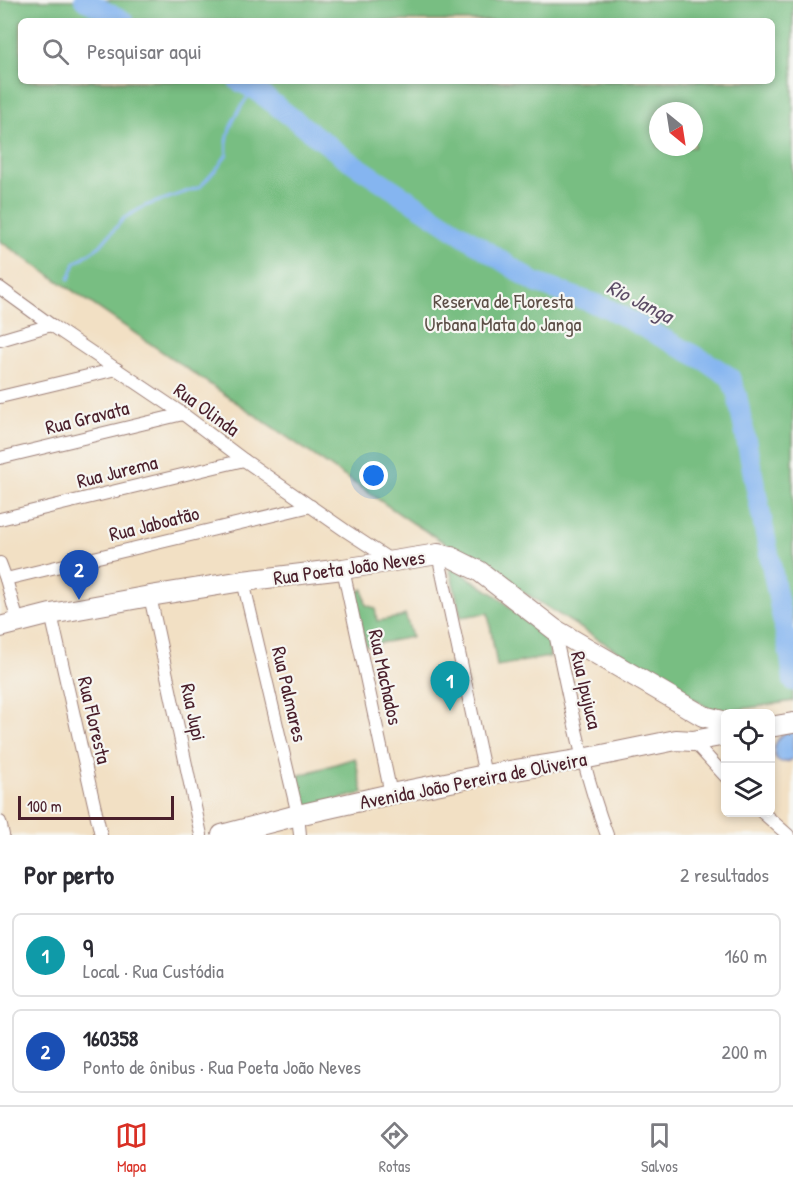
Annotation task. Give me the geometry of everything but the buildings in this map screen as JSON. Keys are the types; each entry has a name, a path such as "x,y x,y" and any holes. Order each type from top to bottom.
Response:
{"main road":[{"name":"Rua Poeta João Neves","path":"9,624 150,596 438,554 451,557 479,571 554,628 703,716 721,721"},
{"path":"681,703 689,716 690,725 684,740"},
{"name":"Avenida João Pereira de Oliveira","path":"222,835 298,815 485,775 721,736"}],"street":[{"name":"Rua Olinda","path":"0,288 392,561"},
{"path":"0,340 51,325"},
{"path":"0,397 117,369"},
{"name":"Rua Gravata","path":"0,458 183,414"},
{"name":"Rua Jurema","path":"0,519 244,460"},
{"name":"Rua Jaboatão","path":"6,579 311,506"},
{"path":"438,554 485,775"},
{"path":"0,563 6,579 9,624"},
{"name":"Rua Machados","path":"343,569 391,794"},
{"name":"Rua Palmares","path":"243,581 298,815 300,835"},
{"name":"Rua Jupi","path":"150,596 201,835"},
{"name":"Rua Floresta","path":"51,614 101,835"},
{"name":"Rua Ipujuca","path":"554,628 583,759 598,813 607,835"},
{"path":"684,740 721,773"},
{"path":"767,817 788,835"},
{"path":"0,822 3,835"}],"green space":[{"name":"Reserva de Floresta Urbana Mata do Janga","path":"0,0 793,0 793,701 742,709 721,709 721,712 716,713 413,523 0,241"},
{"path":"449,565 497,596 548,641 550,657 497,666 488,613 461,617"},
{"path":"363,589 366,605 375,608 377,621 401,617 405,614 412,637 366,646 353,595"},
{"path":"355,758 363,793 301,809 294,777"}],"water":[{"path":"793,730 793,759 785,762 779,761 776,757 775,745 785,733"}],"waterway":[{"name":"Rio Janga","path":"84,0 118,18"},
{"name":"Rio Janga","path":"244,84 257,91 345,158 536,283 607,308 707,362 730,377 737,395 793,681"},
{"path":"69,279 75,263 100,246 124,218 145,206 200,187 227,154 230,127 253,89"}],"place":[{"name":"160358","path":"79,600"},
{"name":"q","path":"450,711"}]}
